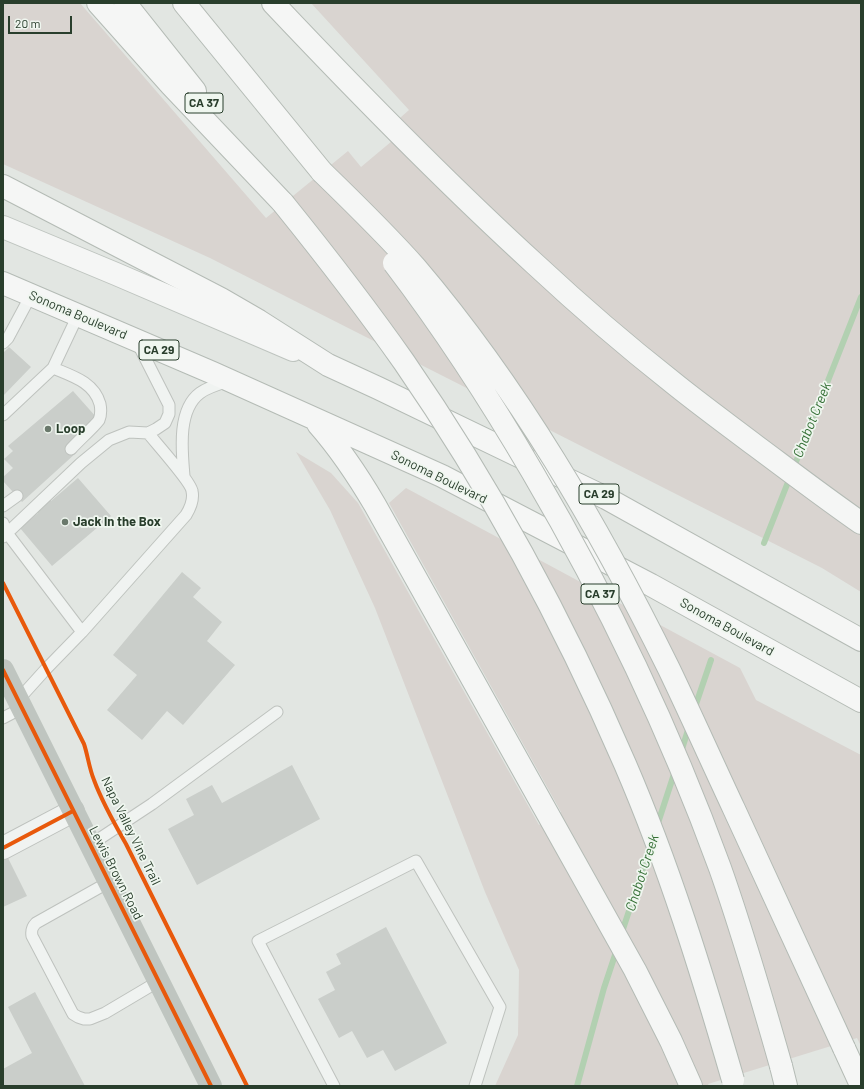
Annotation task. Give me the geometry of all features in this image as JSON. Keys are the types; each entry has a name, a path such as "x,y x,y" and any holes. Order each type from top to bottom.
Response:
{"main road":[{"path":"98,3 171,85 283,203"},
{"name":"CA 37","path":"125,3 366,309 439,415 475,472 539,584 563,630 598,704 625,764 660,851 693,946 734,1083"},
{"name":"CA 37","path":"184,3 322,172 406,279 481,388 550,500 611,614 671,745 696,805 720,868 741,931 784,1076"},
{"path":"273,3 345,78 493,226 543,272 627,345 683,391 861,523"},
{"path":"322,172 377,225 416,268 496,372 535,429 571,489 637,607 669,669 861,1084"},
{"path":"3,186 221,299 259,321 328,365"},
{"name":"CA 29","path":"3,227 328,365 385,391 606,498 861,640"},
{"name":"Sonoma Boulevard","path":"3,283 230,381 442,476 651,585 861,701"},
{"path":"313,419 344,457 375,505 642,983 671,1041 691,1086"}],"street":[{"name":"Lewis Brown Road","path":"3,670 211,1086"},
{"path":"3,848 73,811"}],"lane":[{"path":"3,343 8,338 31,295"},
{"path":"3,415 53,368 78,315"},
{"path":"82,632 4,531 109,440 129,432 148,433 164,423 169,414 170,405 136,340"},
{"path":"53,368 83,381 98,397 101,409 99,420 71,448"},
{"path":"184,476 182,448 184,420 189,406 199,394 214,386 230,381"},
{"path":"3,718 20,704 46,670 82,632 186,514 192,504 192,489 184,476 148,433"},
{"path":"3,506 17,496"},
{"path":"90,845 152,804 277,712"},
{"path":"334,1086 258,941 416,861 500,1007 475,1086"},
{"path":"109,882 36,923 33,927 32,936 73,1014 78,1018 90,1019 105,1013 159,981"}],"shaded area":[{"path":"3,3 80,3 266,218 348,151 361,167 392,141 392,125 409,110 311,3 861,3 861,592 822,568 210,258 3,164"},
{"path":"296,452 331,473 358,503 539,825 561,812 389,503 406,488 740,668 756,700 861,755 861,1046 857,1038 708,1084 709,1086 495,1086 518,1035 519,970 485,892 375,608 330,510"}],"building":[{"path":"9,347 31,367 3,396 3,353"},
{"path":"73,391 97,418 68,446 76,453 22,502 3,481 3,477 13,468 4,459 13,451 8,446"},
{"name":"Jack in the Box","path":"78,478 111,516 52,566 20,528 38,513 35,510 49,499 51,501"},
{"path":"182,572 201,588 193,597 222,622 207,641 235,665 183,725 167,711 142,740 107,710 137,675 113,655"},
{"path":"292,765 320,819 197,885 168,829 194,815 186,799 212,785 222,803"},
{"path":"8,858 27,896 3,907 3,860"},
{"path":"386,927 447,1043 395,1071 383,1050 367,1058 352,1031 339,1038 318,999 335,990 326,972 341,964 336,954"},
{"path":"35,992 85,1086 3,1086 3,1069 32,1053 8,1007"}],"waterway":[{"name":"Chabot Creek","path":"764,543 861,297"},
{"name":"Chabot Creek","path":"694,710 711,660"},
{"name":"Chabot Creek","path":"681,752 689,727"},
{"name":"Chabot Creek","path":"657,826 675,771"},
{"name":"Chabot Creek","path":"621,935 651,845"},
{"name":"Chabot Creek","path":"577,1086 604,988 617,949"}],"cycle path":[{"name":"Napa Valley Vine Trail","path":"3,583 84,744 92,776 104,804 126,844 247,1086"},
{"path":"3,670 211,1086"},
{"path":"3,848 73,811"}],"place":[{"name":"Loop","path":"48,429"},
{"name":"Jack in the Box","path":"65,522"}]}
